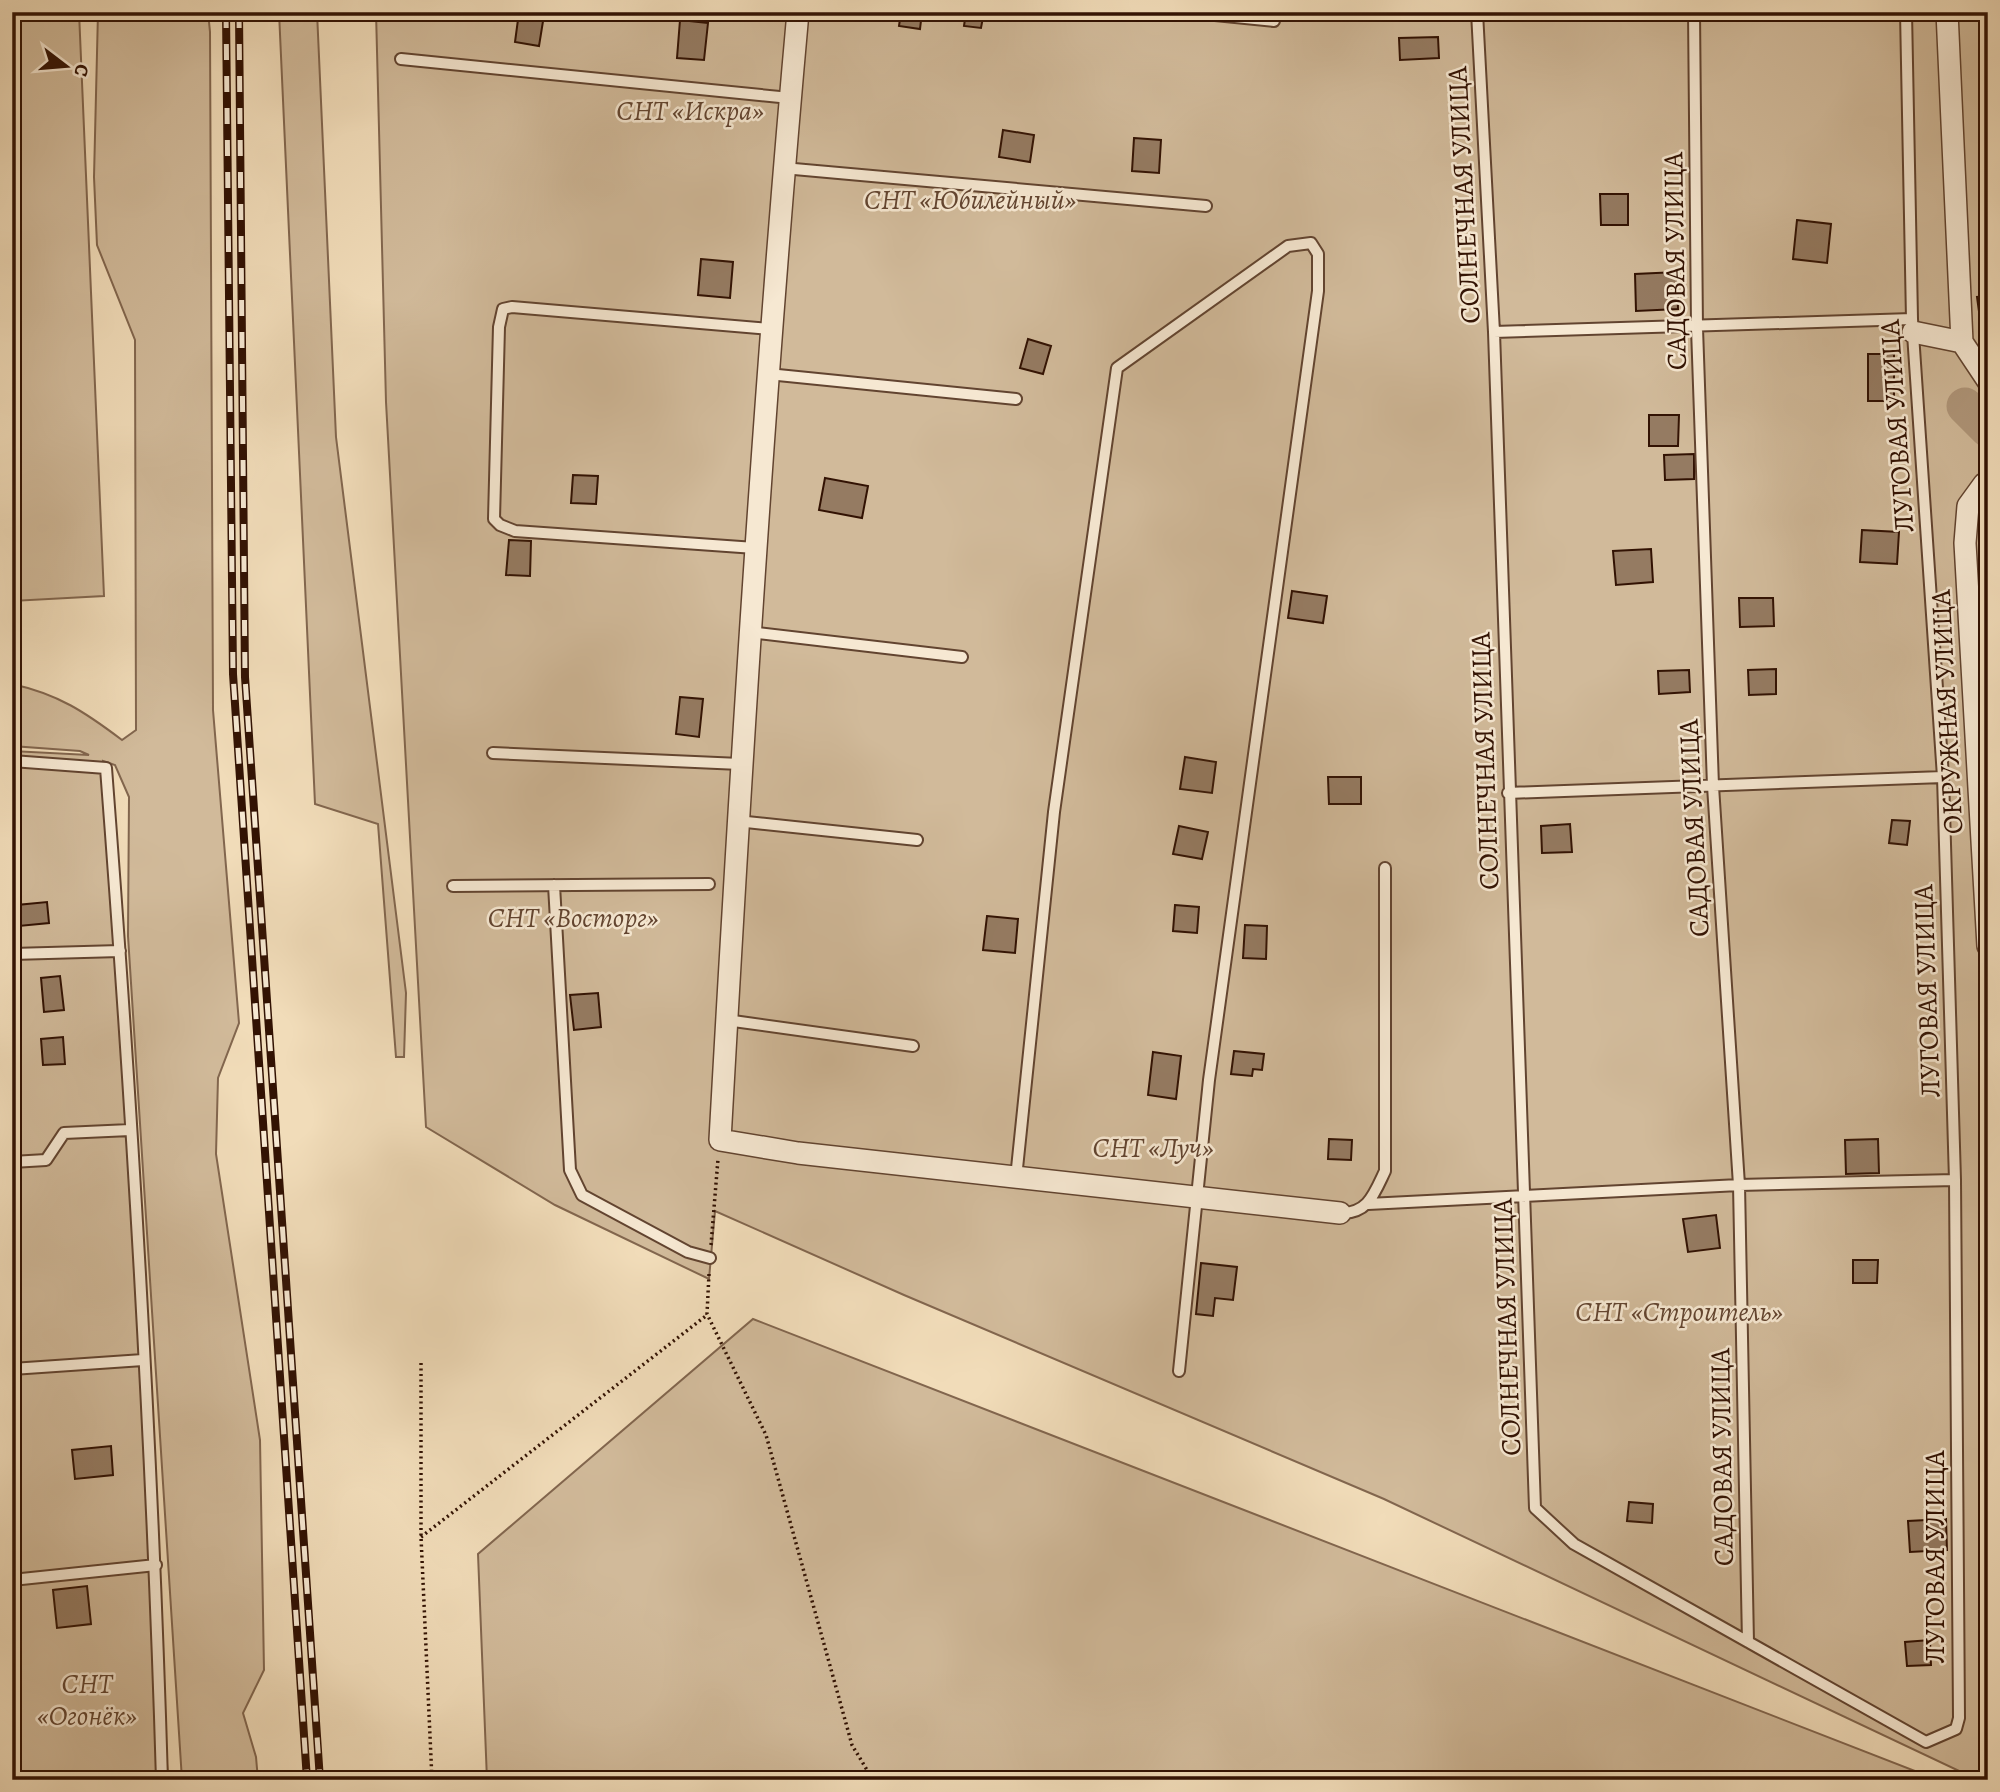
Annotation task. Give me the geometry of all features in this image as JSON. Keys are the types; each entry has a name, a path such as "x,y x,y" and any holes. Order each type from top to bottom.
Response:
{"street":[{"path":"798,12 783,168 749,632 720,1140 798,1153 1340,1213"},
{"path":"1947,12 1962,342 1988,381"},
{"path":"1913,326 1962,342"},
{"name":"ОКРУЖНАЯ УЛИЦА","path":"1988,485 1984,484 1968,506 1965,542 1988,946"}],"lane":[{"path":"1185,12 1274,17"},
{"name":"СОЛНЕЧНАЯ УЛИЦА","path":"1477,12 1494,332 1535,1508 1574,1544 1748,1642"},
{"name":"САДОВАЯ УЛИЦА","path":"1694,12 1697,328 1713,786 1739,1185 1748,1642"},
{"name":"ЛУГОВАЯ УЛИЦА","path":"1748,1642 1926,1742 1956,1729 1959,1718 1955,1180 1943,777 1913,326 1906,12"},
{"path":"401,59 790,98"},
{"path":"783,168 1206,206"},
{"path":"1016,1178 1054,812 1117,368 1288,246 1311,243 1318,254 1318,291 1213,1053 1179,1371"},
{"path":"755,548 515,531 500,525 494,519 499,327 503,309 512,307 771,329"},
{"path":"1494,332 1913,326"},
{"path":"768,374 1016,399"},
{"path":"749,632 962,657"},
{"path":"494,753 740,764"},
{"path":"12,761 106,768 120,951 156,1565 162,1780"},
{"path":"1508,793 1943,777"},
{"path":"737,821 917,840"},
{"path":"1340,1213 1355,1213 1368,1204 1385,1171 1385,868"},
{"path":"453,886 709,884"},
{"path":"554,885 570,1170 582,1195 688,1252 710,1258"},
{"path":"12,954 120,951"},
{"path":"726,1020 913,1046"},
{"path":"12,1162 46,1160 64,1133 130,1130"},
{"path":"1368,1204 1739,1185 1955,1180"},
{"path":"12,1369 143,1360"},
{"path":"12,1580 156,1565"}],"path":[{"path":"720,1140 707,1314 765,1435 852,1745 873,1780"},
{"path":"421,1536 707,1314"},
{"path":"421,1363 421,1536 432,1780"}],"green space":[{"path":"12,12 79,12 104,596 12,601"},
{"name":"СНТ «Огонёк»","path":"98,12 208,12 210,32 213,710 239,1023 218,1078 216,1154 260,1440 264,1670 243,1713 256,1757 258,1780 182,1780 128,936 129,797 115,765 103,761 168,1780 12,1780 12,751 89,755 80,751 12,746 12,684 70,705 122,740 136,730 135,340 97,245 94,177"},
{"path":"279,12 317,12 336,437 406,993 404,1057 396,1057 378,824 315,804"},
{"path":"376,12 1988,12 1988,1780 1976,1779 1384,1499 904,1295 715,1211 709,1279 555,1205 426,1127 386,402"},
{"path":"753,1319 1938,1780 487,1780 478,1554"}],"building":[{"path":"519,12 544,15 539,46 515,42"},
{"path":"901,12 922,12 920,29 899,26"},
{"path":"966,12 984,12 981,28 964,26"},
{"path":"680,20 708,23 704,60 677,58"},
{"path":"1438,37 1439,58 1400,60 1399,38"},
{"path":"1003,130 1034,135 1030,162 999,157"},
{"path":"1134,138 1161,140 1159,173 1132,171"},
{"path":"1600,194 1628,194 1628,225 1601,225"},
{"path":"1797,220 1831,224 1827,263 1793,259"},
{"path":"701,259 733,262 730,298 698,295"},
{"path":"1677,272 1678,309 1636,311 1635,274"},
{"path":"1988,296 1988,318 1980,319 1977,297"},
{"path":"1028,339 1051,346 1043,374 1020,368"},
{"path":"1868,354 1894,354 1894,401 1868,401"},
{"path":"1649,415 1679,415 1678,446 1649,446"},
{"path":"1694,454 1694,479 1665,480 1664,455"},
{"path":"573,475 598,476 596,504 571,503"},
{"path":"825,478 868,486 862,518 819,510"},
{"path":"1862,530 1899,532 1897,564 1860,562"},
{"path":"509,540 531,541 530,576 506,575"},
{"path":"1651,549 1653,582 1616,585 1613,551"},
{"path":"1292,591 1327,596 1323,623 1288,618"},
{"path":"1739,598 1773,598 1774,626 1740,627"},
{"path":"1776,669 1776,694 1749,695 1748,670"},
{"path":"1689,670 1690,692 1659,694 1658,671"},
{"path":"680,697 703,699 699,737 676,734"},
{"path":"1185,757 1216,762 1212,793 1180,789"},
{"path":"1328,777 1361,777 1361,804 1329,804"},
{"path":"1892,820 1910,821 1907,845 1889,843"},
{"path":"1570,824 1572,852 1542,853 1541,826"},
{"path":"1179,826 1208,832 1202,859 1173,854"},
{"path":"47,902 49,923 19,926 17,905"},
{"path":"1175,905 1199,907 1197,933 1173,931"},
{"path":"987,916 1018,919 1015,953 983,950"},
{"path":"1245,925 1267,926 1266,959 1243,958"},
{"path":"60,976 64,1010 44,1012 41,978"},
{"path":"598,993 601,1027 574,1030 570,995"},
{"path":"63,1037 65,1064 43,1065 41,1039"},
{"path":"1234,1051 1264,1054 1262,1070 1253,1069 1252,1076 1231,1074"},
{"path":"1153,1052 1181,1056 1176,1099 1148,1095"},
{"path":"1329,1139 1352,1140 1351,1160 1328,1159"},
{"path":"1878,1139 1879,1173 1846,1174 1845,1140"},
{"path":"1716,1215 1720,1248 1688,1252 1683,1219"},
{"path":"1853,1260 1878,1260 1877,1283 1853,1283"},
{"path":"1201,1263 1237,1267 1233,1300 1215,1298 1213,1316 1196,1314"},
{"path":"111,1446 113,1475 75,1479 72,1450"},
{"path":"1629,1502 1653,1504 1652,1523 1627,1521"},
{"path":"1946,1519 1947,1550 1910,1552 1908,1521"},
{"path":"87,1586 91,1624 57,1628 53,1590"},
{"path":"1930,1640 1931,1665 1907,1666 1905,1642"}],"waterway":[{"path":"1965,406 1988,429"}],"railway":[{"path":"226,12 233,674 307,1780"},
{"path":"239,12 245,677 320,1780"}],"park label":[{"name":"СНТ «Искра»","path":"690,111"},
{"name":"СНТ «Юбилейный»","path":"970,200"},
{"name":"СНТ «Восторг»","path":"573,918"},
{"name":"СНТ «Луч»","path":"1153,1148"},
{"name":"СНТ «Строитель»","path":"1679,1312"}]}
